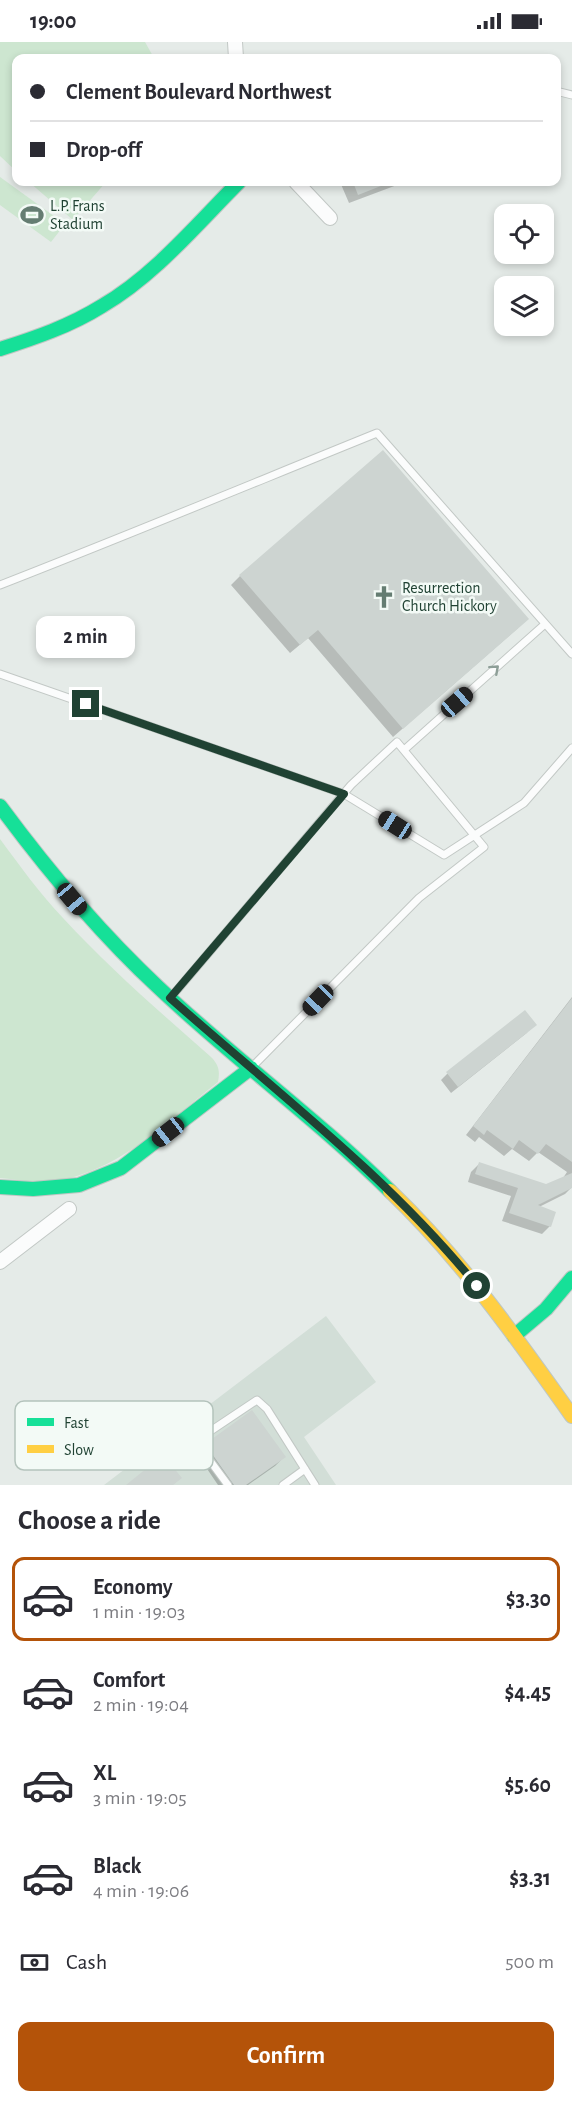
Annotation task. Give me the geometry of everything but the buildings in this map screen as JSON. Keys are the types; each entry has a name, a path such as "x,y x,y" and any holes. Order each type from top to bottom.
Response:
{"street":[{"path":"0,349 51,333 84,317 117,296 154,265 235,186"},
{"path":"300,186 330,218"},
{"path":"0,806 47,870 124,956 308,1115 402,1201 463,1268 572,1416"},
{"path":"0,1187 33,1189 80,1185 121,1168 251,1068"},
{"path":"0,1262 69,1209"},
{"path":"514,1336 564,1291 572,1278"}],"lane":[{"path":"0,585 146,529 377,433 572,654"},
{"path":"404,750 545,624"},
{"path":"0,674 344,794 444,855 524,803 572,748"},
{"path":"170,998 344,794 397,741 484,847 419,898 251,1068"},
{"path":"213,1429 257,1400 267,1409 315,1485"},
{"path":"213,1465 228,1485"},
{"path":"283,1485 305,1469"}],"shaded area":[{"path":"326,1316 376,1382 304,1437 336,1485 104,1485 124,1470 213,1470 213,1402"}],"green space":[{"path":"0,42 145,42 152,54 12,54 12,167 0,156"},
{"name":"L.P. Frans Stadium","path":"0,177 65,224 51,242 0,205"},
{"path":"34,186 103,186 73,220"},
{"path":"0,839 38,890 63,918 117,972 211,1057 219,1071 218,1082 159,1130 117,1159 71,1178 46,1182 0,1178"}],"traffic: fast":[{"path":"0,349 65,325 121,294 140,280 174,248 235,186"},
{"path":"0,806 75,900 136,966 390,1191"},
{"path":"0,1187 33,1189 79,1185 121,1168 251,1068"},
{"path":"514,1336 546,1309 572,1278"}],"traffic: slow":[{"path":"390,1191 464,1271 572,1416"}],"place":[{"name":"L.P. Frans Stadium","path":"32,215"},
{"name":"Resurrection Church Hickory","path":"384,597"}],"route":[{"path":"86,704 344,794 170,998 225,1047 308,1115 402,1201 477,1286"}]}
